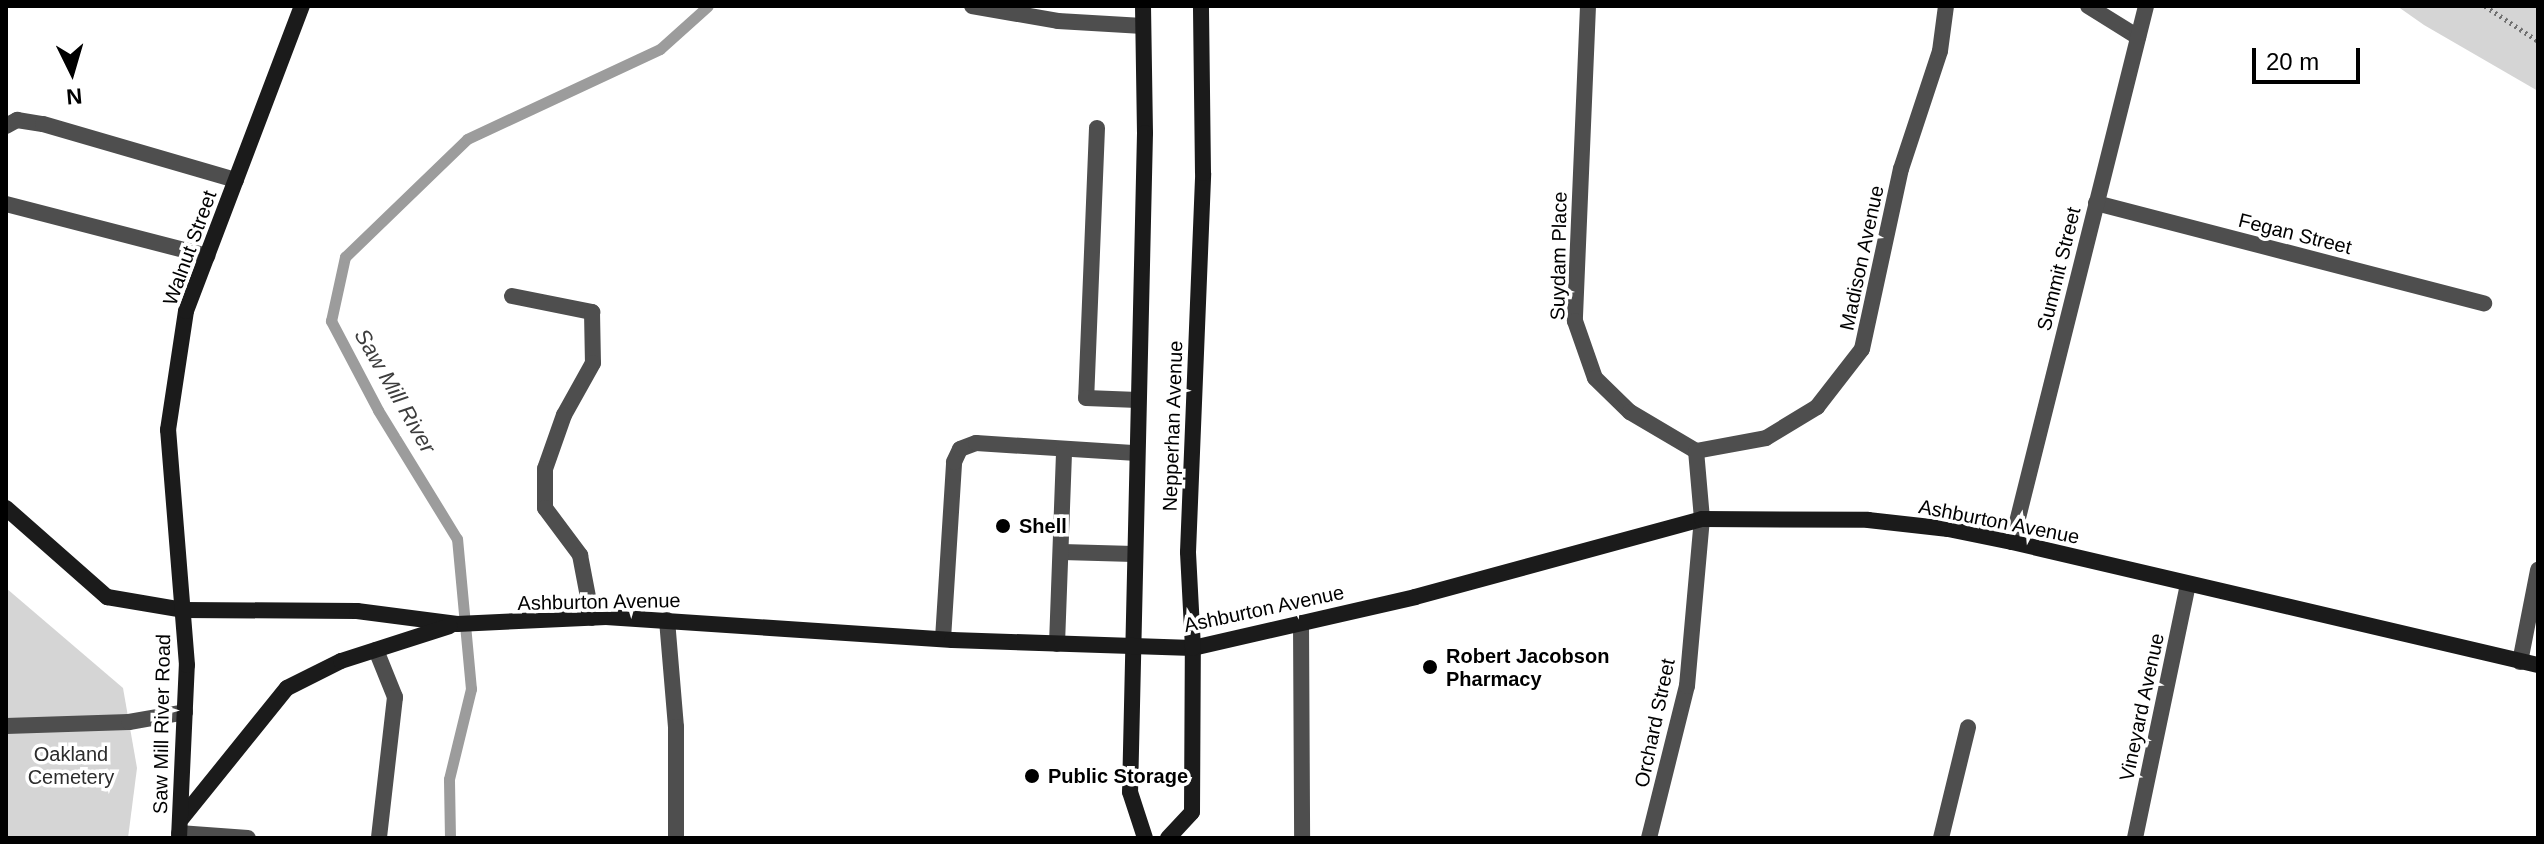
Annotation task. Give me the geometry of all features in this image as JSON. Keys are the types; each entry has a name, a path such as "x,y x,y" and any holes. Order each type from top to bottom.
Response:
{"main road":[{"name":"Walnut Street","path":"183,610 168,430 186,311 302,6"},
{"name":"Nepperhan Avenue","path":"1143,6 1145,133 1130,792 1145,838"},
{"name":"Nepperhan Avenue","path":"1168,838 1192,812 1193,648 1188,552 1203,173 1201,6"},
{"name":"Ashburton Avenue","path":"6,508 107,597 183,610 357,611 457,624 592,618 667,620 943,639 1193,648 1415,597 1702,519 1868,520 1948,529 2012,542 2538,665"},
{"name":"Saw Mill River Road","path":"180,830 187,665 183,610"},
{"path":"180,830 287,688 341,661 457,624"}],"street":[{"path":"972,6 1058,21 1143,26"},
{"name":"Suydam Place","path":"1588,6 1575,321 1595,378 1630,412 1696,451"},
{"name":"Madison Avenue","path":"1696,451 1766,438 1817,407 1862,349 1901,169 1940,51 1946,6"},
{"path":"2088,6 2138,37"},
{"name":"Summit Street","path":"2012,542 2146,6"},
{"path":"6,126 17,120 43,124 236,180"},
{"path":"1097,128 1086,398 1138,400"},
{"name":"Fegan Street","path":"2096,203 2484,303"},
{"path":"6,204 207,256"},
{"path":"512,296 592,312 593,363 564,415 545,469 545,508 580,555 592,618"},
{"path":"943,639 954,462 960,449 976,443 1137,453"},
{"path":"1057,644 1064,450"},
{"path":"1696,451 1702,519"},
{"name":"Orchard Street","path":"1649,838 1687,686 1702,519"},
{"path":"1062,552 1134,554"},
{"path":"2520,662 2538,570"},
{"name":"Vineyard Avenue","path":"2135,838 2188,584"},
{"path":"667,620 676,727 676,838"},
{"path":"1301,623 1302,838"},
{"path":"376,650 395,697 379,838"},
{"path":"6,726 129,722 185,712"},
{"path":"1941,838 1968,727"},
{"path":"180,830 248,838"}],"path":[{"path":"2485,6 2538,41"}],"green space":[{"path":"2397,6 2538,6 2538,91 2424,25"},
{"name":"Oakland Cemetery","path":"6,588 123,688 137,768 128,838 6,838"}],"waterway":[{"name":"Saw Mill River","path":"450,838 449,779 471,689 457,539 378,410 331,321 345,257 467,139 660,49 708,6"}],"place":[{"name":"Shell","path":"1003,526"},
{"name":"Robert Jacobson Pharmacy","path":"1430,667"},
{"name":"Public Storage","path":"1032,776"}]}
